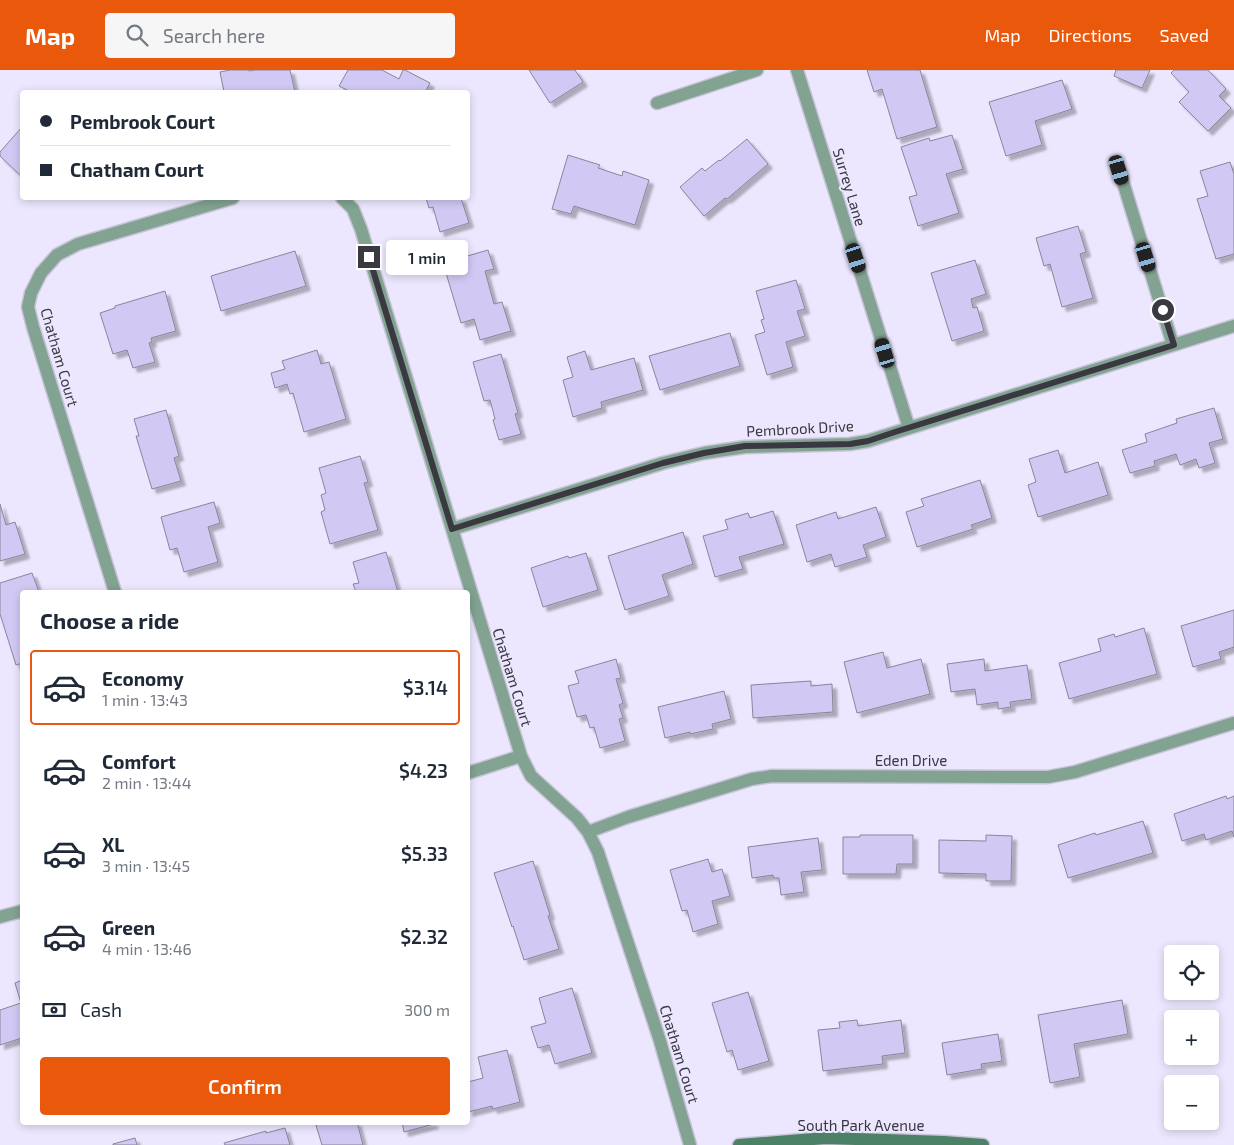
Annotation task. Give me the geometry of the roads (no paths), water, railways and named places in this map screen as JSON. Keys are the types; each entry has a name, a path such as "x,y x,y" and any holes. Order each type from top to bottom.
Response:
{"main road":[{"name":"South Park Avenue","path":"739,1145 826,1138 983,1145"}],"street":[{"path":"657,103 758,70"},
{"name":"Surrey Lane","path":"797,70 909,428"},
{"path":"1119,170 1174,345"},
{"name":"Chatham Court","path":"114,590 33,327 28,307 32,293 42,273 57,255 78,244 226,200"},
{"name":"Chatham Court","path":"344,200 352,209 361,229 520,756 531,776 577,818 588,832 598,852 660,1041 690,1145"},
{"name":"Pembrook Drive","path":"452,529 663,463 704,453 745,446 850,444 868,441 1234,326"},
{"name":"Eden Drive","path":"588,832 628,817 752,779 772,776 1048,777 1075,772 1234,723"},
{"path":"470,772 520,756"},
{"path":"0,917 20,912"}]}
